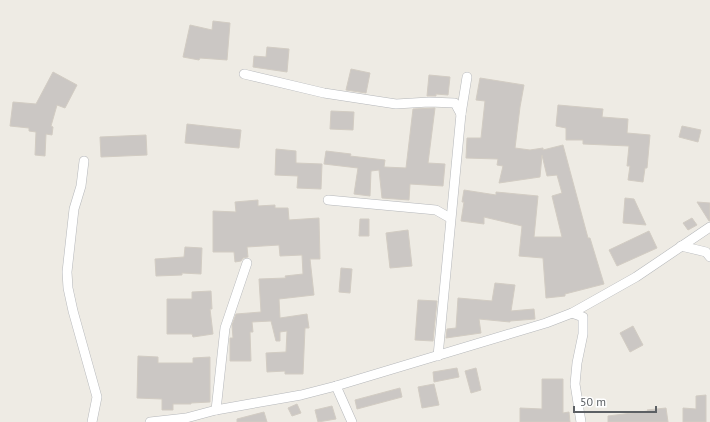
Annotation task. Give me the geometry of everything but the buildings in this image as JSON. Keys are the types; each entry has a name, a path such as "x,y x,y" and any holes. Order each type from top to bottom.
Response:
{"street":[{"path":"244,74 324,93 396,104 428,102 455,103 461,114"},
{"path":"438,356 450,218 461,114 467,77"},
{"path":"84,161 81,186 74,208 67,280 73,311 97,397 92,422"},
{"path":"328,200 436,210 450,218"},
{"path":"150,422 187,420 216,410 300,395 336,386 546,323 572,313 636,277 710,227"},
{"path":"681,246 706,252 710,257"},
{"path":"216,410 225,328 247,263"},
{"path":"572,313 583,317 583,334 576,363 575,384 581,422"},
{"path":"336,386 352,422"}]}
